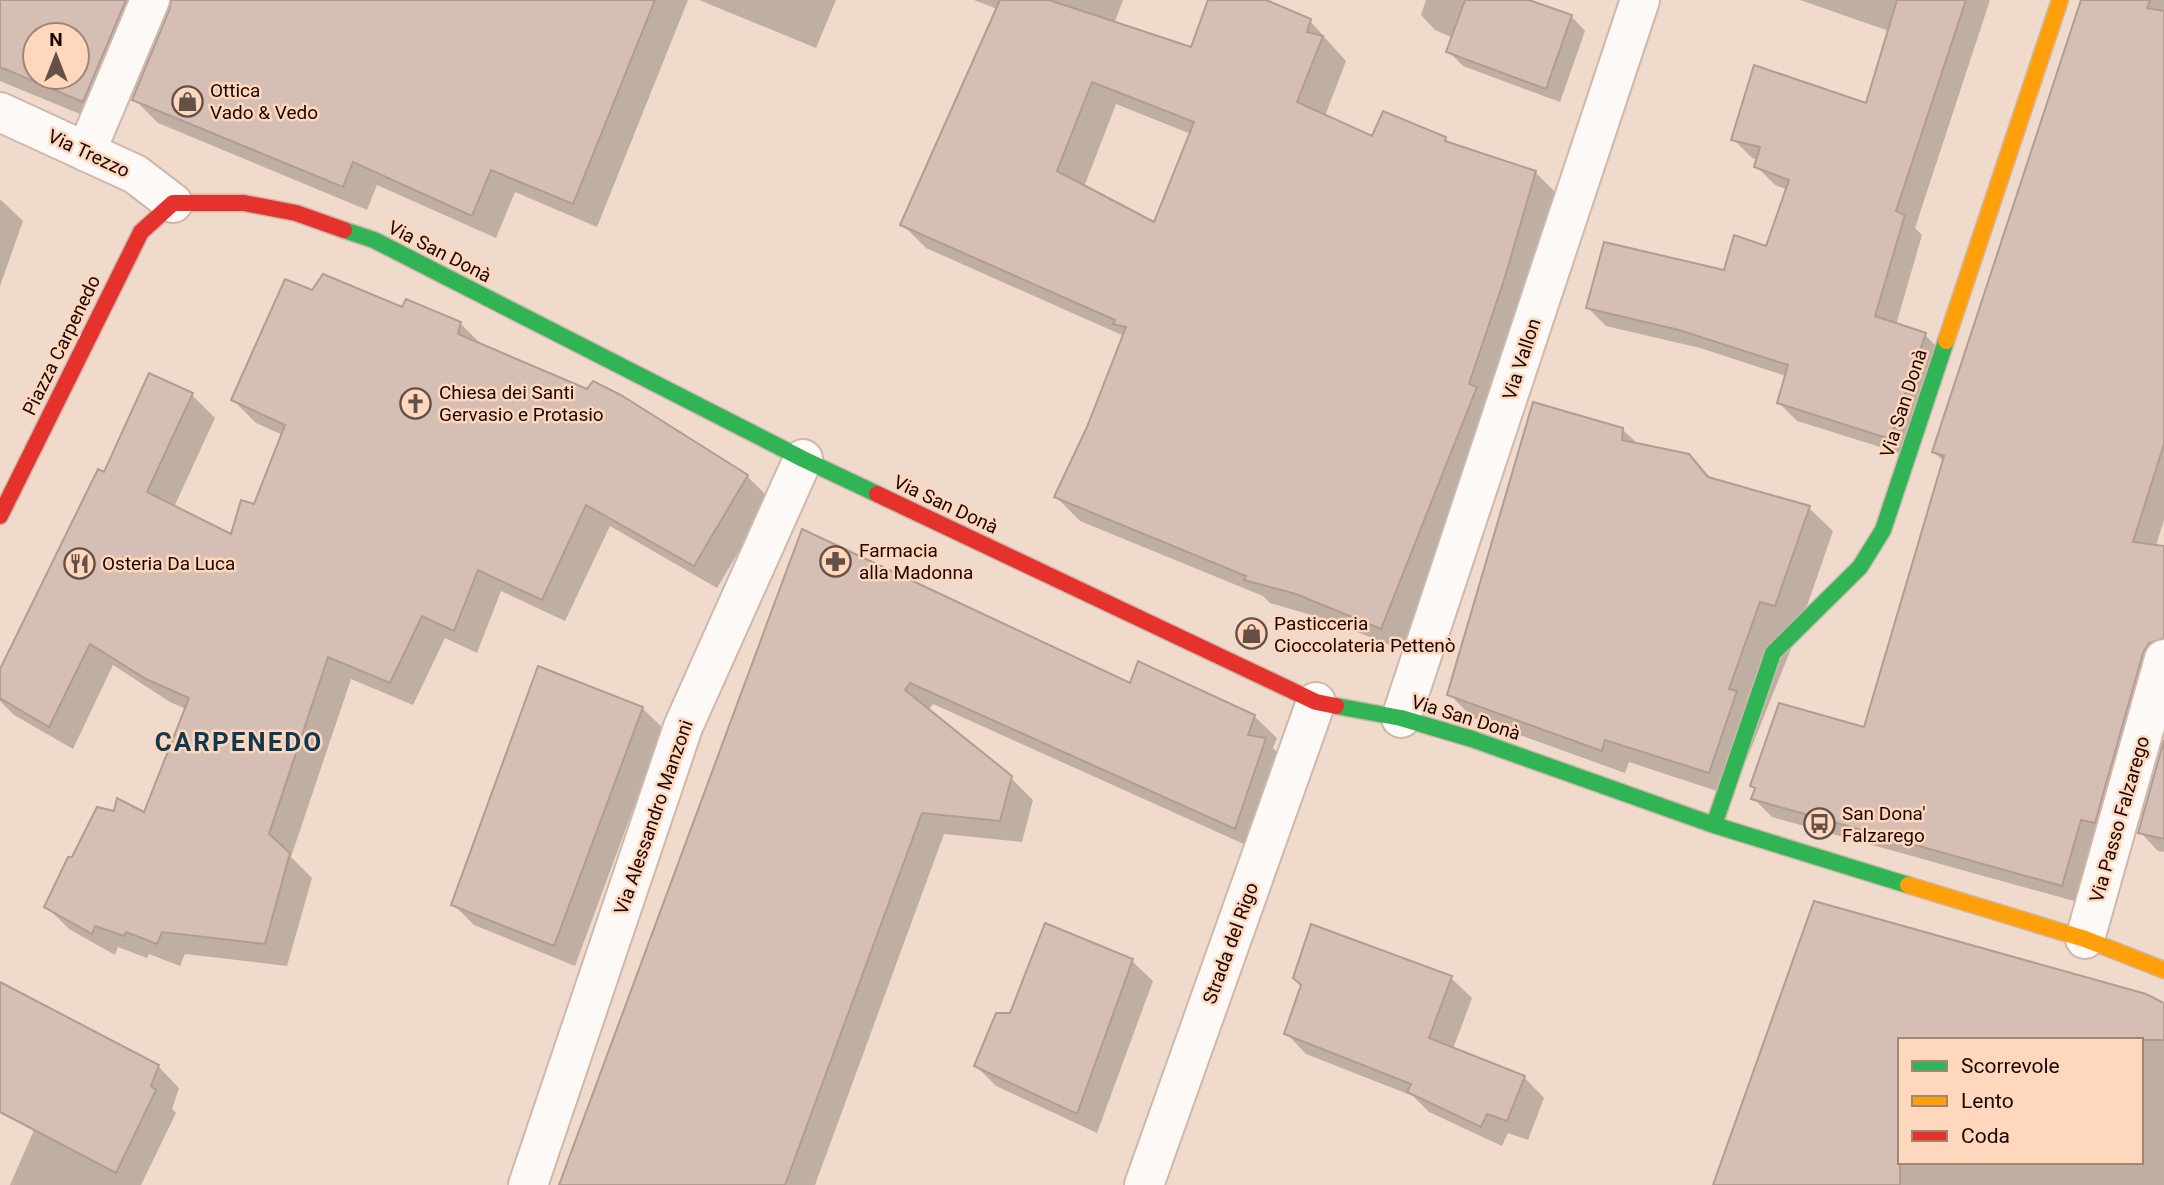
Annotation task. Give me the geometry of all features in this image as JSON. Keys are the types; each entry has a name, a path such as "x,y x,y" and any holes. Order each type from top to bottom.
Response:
{"street":[{"path":"86,152 150,0"},
{"name":"Via Vallon","path":"1401,718 1640,0"},
{"name":"Via San Donà","path":"1714,825 1773,653 1860,567 1883,530 2060,0"},
{"name":"Via Trezzo","path":"0,112 135,174 173,203"},
{"name":"Via San Donà","path":"173,203 244,203 296,213 374,240 803,459 1316,702 1401,718 1472,739 1714,825 2085,939 2164,970"},
{"name":"Piazza Carpenedo","path":"0,516 141,232 173,203"},
{"name":"Via Alessandro Manzoni","path":"528,1185 683,727 803,459"},
{"name":"Via Passo Falzarego","path":"2085,939 2164,659"},
{"name":"Strada del Rigo","path":"1144,1185 1316,702"}],"building":[{"path":"0,0 126,0 91,83 91,21 21,21 21,76 0,67"},
{"path":"171,0 655,0 573,204 491,170 472,216 353,162 343,187 132,100"},
{"path":"1000,0 1049,0 1191,47 1208,0 1266,0 1311,19 1307,32 1323,36 1297,102 1372,136 1383,111 1446,137 1445,141 1536,171 1505,277 1469,384 1477,387 1381,629 1296,594 1244,580 1246,576 1054,497 1087,427 1126,327 1113,324 1115,320 900,225","holes":["1092,82 1194,122 1154,222 1057,171"]},
{"path":"1465,0 1529,0 1572,15 1546,89 1446,52"},
{"path":"1897,0 1966,0 1896,211 1905,215 1875,316 1926,333 1890,439 1777,403 1788,365 1679,330 1586,308 1604,242 1724,270 1734,235 1766,246 1789,180 1754,167 1760,147 1731,140 1754,65 1866,103"},
{"path":"2081,0 2150,0 2147,8 2164,11 2164,444 2133,542 2164,546 2164,638 2149,643 2143,653 2095,823 2081,820 2062,886 1751,799 1755,788 1750,786 1779,703 1864,727 1944,456 1932,452"},
{"path":"57,91 88,91 83,102"},
{"path":"323,274 402,307 406,299 461,322 458,334 587,389 593,381 621,395 748,475 694,566 586,505 542,600 478,570 454,631 422,616 390,683 328,657 269,834 290,853 265,944 162,932 157,944 126,932 124,936 95,926 92,934 44,907 68,857 72,857 97,807 114,811 117,798 144,812 189,698 146,679 90,644 49,727 0,698 0,669 98,469 104,472 149,373 193,393 147,492 231,534 241,500 254,504 285,425 231,400 285,279 312,290"},
{"path":"1533,402 1623,428 1622,440 1689,454 1708,477 1810,506 1775,606 1760,602 1729,689 1737,691 1709,773 1605,740 1602,751 1447,695"},
{"path":"802,529 1130,683 1138,661 1255,715 1248,735 1266,738 1235,829 910,683 905,690 1012,776 1000,821 922,813 785,1185 559,1185"},
{"path":"538,666 643,707 554,946 451,905"},
{"path":"2164,740 2164,839 2138,833"},
{"path":"1814,901 2146,994 2164,1003 2164,1040 1898,1038 1900,1185 1713,1185"},
{"path":"1045,923 1133,959 1077,1114 974,1066 996,1013 1010,1013"},
{"path":"1311,924 1452,976 1429,1038 1525,1076 1507,1121 1487,1114 1481,1127 1407,1092 1411,1084 1284,1034 1301,985 1293,978"},
{"path":"0,982 159,1065 151,1086 156,1090 116,1173 0,1112"}],"traffic: fast":[{"path":"344,230 374,240 803,459 877,494"},
{"path":"1714,825 1773,653 1860,567 1883,530 1946,341"},
{"path":"1336,706 1401,718 1472,739 1714,825 1908,885"}],"traffic: slow":[{"path":"1946,341 2060,0"},
{"path":"1908,885 2085,939 2164,970"}],"traffic: jam":[{"path":"0,516 141,232 173,203 244,203 296,213 344,230"},
{"path":"877,494 1316,702 1336,706"}],"place":[{"name":"Ottica Vado & Vedo","path":"187,101"},
{"name":"Chiesa dei Santi Gervasio e Protasio","path":"416,403"},
{"name":"Farmacia alla Madonna","path":"836,561"},
{"name":"Osteria Da Luca","path":"79,563"},
{"name":"Pasticceria Cioccolateria Pettenò","path":"1251,634"},
{"name":"San Dona' Falzarego","path":"1819,824"}],"district":[{"name":"CARPENEDO","path":"239,742"}]}
